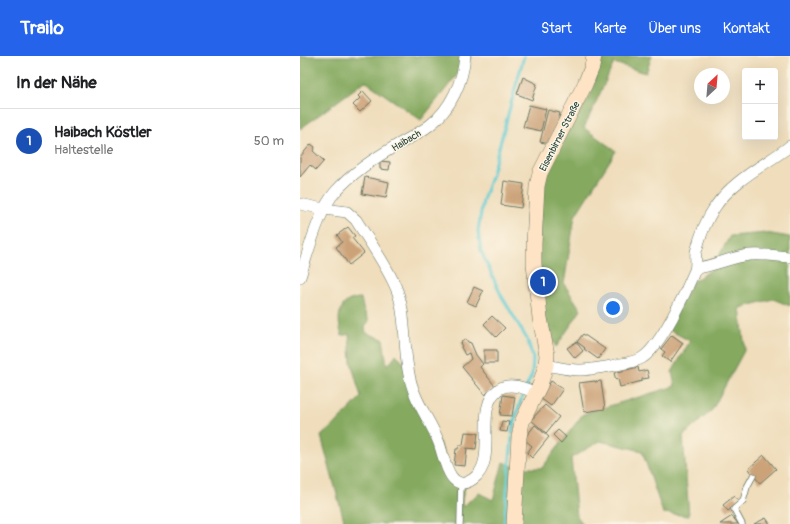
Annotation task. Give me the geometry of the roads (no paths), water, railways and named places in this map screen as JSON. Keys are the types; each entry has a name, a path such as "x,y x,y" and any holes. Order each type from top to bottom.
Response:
{"main road":[{"name":"Eisenbirner Straße","path":"514,524 519,437 529,390 543,377 547,355 540,318 534,264 537,186 540,173 585,84 592,67 594,56"}],"street":[{"name":"Haibach","path":"300,277 324,209 330,198 357,171 423,130 438,117 451,100 457,89 464,67 465,56"},
{"path":"546,365 579,370 632,361 641,358 653,347 667,328 696,268 696,253 703,230 708,218 721,198 740,181 790,146"},
{"path":"300,204 342,211 352,215 391,278 401,303 408,368 412,386 424,415 439,443 446,466 452,478 461,483 468,482 475,478 479,472 483,463 486,445 487,408 494,394 503,386 529,390"},
{"path":"696,268 750,255 790,257"}],"lane":[{"path":"742,524 734,509 743,501 747,487 753,476"},
{"path":"460,524 461,483"}],"waterway":[{"path":"512,433 523,394 532,375 533,358 527,339 501,295 481,251 478,231 483,200 491,177 524,56"},
{"path":"504,524 512,438"}],"place":[{"name":"Haibach Köstler","path":"543,282"}]}
